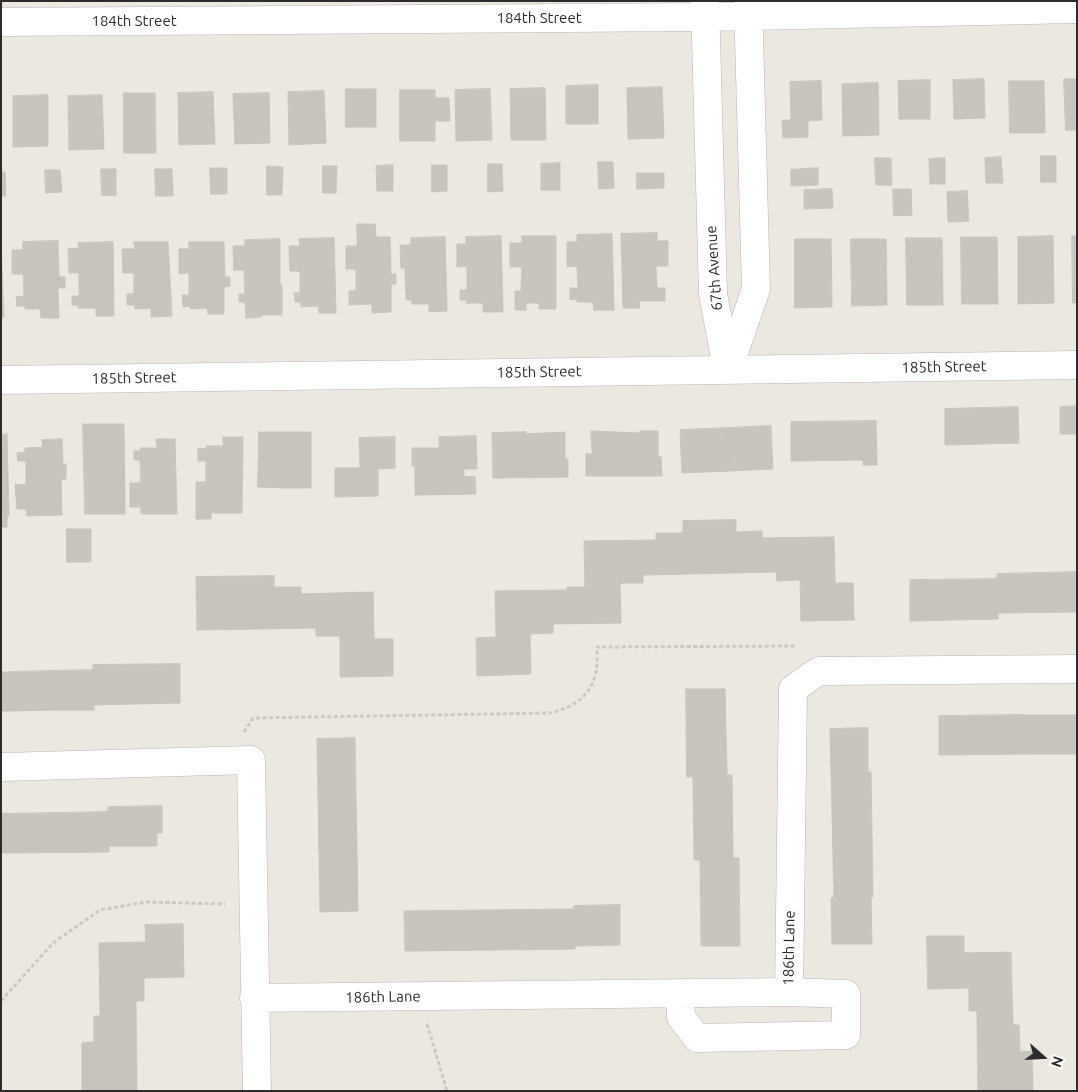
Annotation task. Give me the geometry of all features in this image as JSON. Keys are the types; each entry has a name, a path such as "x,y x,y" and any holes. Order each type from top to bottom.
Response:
{"street":[{"name":"184th Street","path":"1,22 748,8 1077,9"},
{"name":"67th Avenue","path":"728,370 756,289 748,8"},
{"name":"67th Avenue","path":"705,9 713,294 728,370"},
{"name":"185th Street","path":"1,380 1077,365"},
{"name":"186th Lane","path":"254,998 789,992 792,689 819,671 1077,669"},
{"path":"1,768 251,760 256,1091"},
{"path":"680,994 681,1017 697,1038 846,1035 846,994 789,992"}],"path":[{"path":"239,739 253,718 549,714 562,711 574,704 594,680 597,647 797,646"},
{"path":"1,1001 53,944 100,910 146,902 230,904"},
{"path":"427,1023 447,1091"}],"building":[{"path":"984,79 985,118 954,119 953,80"},
{"path":"1064,79 1077,79 1077,130 1066,130"},
{"path":"930,80 930,119 899,119 898,81"},
{"path":"821,81 822,120 808,121 808,137 783,138 782,120 791,120 790,82"},
{"path":"1009,81 1044,81 1045,133 1010,133"},
{"path":"878,83 879,135 843,136 842,84"},
{"path":"598,85 598,124 566,124 566,86"},
{"path":"662,87 664,138 628,139 627,88"},
{"path":"545,88 546,140 511,140 510,89"},
{"path":"346,89 376,89 376,127 346,127"},
{"path":"490,89 492,140 456,141 455,90"},
{"path":"400,90 435,90 435,98 449,98 450,121 435,121 435,141 400,141"},
{"path":"324,91 326,143 289,145 288,92"},
{"path":"213,92 215,144 179,145 178,93"},
{"path":"124,93 155,93 156,153 124,153"},
{"path":"269,93 270,143 235,144 233,94"},
{"path":"48,95 48,146 13,147 13,96"},
{"path":"102,95 104,149 69,150 68,96"},
{"path":"1041,156 1056,156 1056,182 1041,182"},
{"path":"1001,157 1003,183 986,183 985,158"},
{"path":"875,158 891,158 892,185 876,185"},
{"path":"945,158 945,184 930,184 929,159"},
{"path":"598,162 613,162 614,188 599,189"},
{"path":"560,163 560,190 541,190 541,164"},
{"path":"488,164 502,164 503,191 488,192"},
{"path":"393,165 393,191 377,191 376,166"},
{"path":"432,165 447,165 447,191 432,192"},
{"path":"267,166 283,167 282,195 267,195"},
{"path":"323,166 337,166 336,193 323,193"},
{"path":"210,168 227,168 227,194 211,194"},
{"path":"818,168 818,185 791,186 791,170"},
{"path":"101,169 116,169 116,196 102,195"},
{"path":"155,169 172,169 173,196 156,196"},
{"path":"45,170 60,170 62,192 46,193"},
{"path":"1,172 5,172 6,196 1,196"},
{"path":"637,173 664,173 664,188 637,189"},
{"path":"832,189 833,208 804,209 804,190"},
{"path":"893,189 911,189 912,215 894,216"},
{"path":"967,191 969,221 948,222 947,192"},
{"path":"357,224 375,224 376,237 390,237 391,274 396,274 396,284 391,284 391,312 372,313 372,304 349,305 349,291 356,291 356,269 346,269 346,246 357,246"},
{"path":"657,233 657,241 668,241 668,266 656,266 657,288 665,288 665,301 639,301 640,308 623,308 621,234"},
{"path":"612,234 614,310 594,310 593,302 577,302 577,299 570,300 570,288 578,288 577,266 567,267 567,242 577,242 577,235"},
{"path":"501,236 503,312 483,312 483,303 466,303 467,300 460,300 460,290 467,290 467,266 457,267 457,244 466,244 466,237"},
{"path":"522,236 556,236 556,309 539,309 539,303 526,303 526,310 515,310 515,291 521,291 522,267 510,267 510,243 522,243"},
{"path":"1053,236 1054,303 1018,304 1018,237"},
{"path":"1072,236 1077,236 1077,303 1073,303"},
{"path":"445,237 447,311 429,312 429,304 412,304 412,300 406,300 405,268 401,268 400,245 411,245 411,238"},
{"path":"961,237 997,237 998,304 962,304"},
{"path":"334,238 336,313 319,313 318,306 301,307 301,302 295,302 294,293 300,293 300,271 290,271 289,246 300,246 299,239"},
{"path":"906,238 942,238 943,305 907,305"},
{"path":"280,239 282,315 261,315 261,317 246,318 245,302 239,302 239,294 245,294 244,270 234,270 233,246 245,246 245,240"},
{"path":"795,239 831,239 832,307 795,308"},
{"path":"851,239 886,239 887,305 852,306"},
{"path":"58,241 59,277 65,277 65,288 58,288 59,318 41,318 40,309 25,309 25,306 17,306 16,297 24,296 23,274 12,274 12,250 23,250 23,242"},
{"path":"113,242 114,316 96,316 96,308 78,308 78,305 72,305 72,296 79,296 79,273 69,273 68,249 79,248 78,243"},
{"path":"134,242 168,242 172,316 151,317 151,308 135,309 134,305 127,305 127,294 134,294 134,273 123,273 122,249 135,249"},
{"path":"189,242 224,242 225,277 230,277 230,286 224,287 224,314 208,314 207,308 190,309 190,306 183,307 182,295 189,295 189,273 179,274 179,249 189,249"},
{"path":"1,244 4,317 1,317"},
{"path":"1077,406 1077,434 1060,434 1060,407"},
{"path":"1018,407 1019,443 981,444 980,408"},
{"path":"980,408 981,444 945,445 945,409"},
{"path":"876,421 877,465 863,465 863,460 791,461 791,422"},
{"path":"83,424 124,424 125,514 85,514"},
{"path":"771,426 773,469 729,471 727,428"},
{"path":"727,428 729,471 682,473 680,430"},
{"path":"591,431 640,433 640,431 658,431 658,457 661,457 662,476 586,476 586,454 592,454"},
{"path":"259,432 285,432 284,488 258,487"},
{"path":"285,432 311,432 311,488 284,488"},
{"path":"526,432 526,434 565,432 565,459 568,459 568,477 493,478 492,433"},
{"path":"7,434 9,516 7,516 7,527 1,527 1,435"},
{"path":"476,436 477,469 464,469 464,477 475,476 476,494 415,495 415,466 412,466 412,448 439,448 439,437"},
{"path":"223,437 243,437 242,513 211,513 211,519 196,519 196,482 206,482 206,461 198,461 198,448 206,449 206,446 223,446"},
{"path":"395,437 395,468 378,469 378,496 335,497 335,468 360,468 359,438"},
{"path":"62,439 63,465 66,464 66,479 61,479 62,515 27,516 26,509 17,509 15,484 26,485 26,461 18,461 17,453 25,452 25,448 43,447 42,440"},
{"path":"156,439 175,439 177,514 141,514 141,507 130,507 130,483 141,483 140,460 134,460 134,451 141,451 140,448 157,448"},
{"path":"736,520 736,532 762,531 762,538 834,537 835,583 853,583 854,620 801,621 800,580 777,581 776,572 643,575 643,583 620,583 621,623 553,624 553,633 530,634 531,674 477,676 476,638 496,637 495,591 567,590 567,587 585,587 584,541 656,540 656,533 683,533 683,521"},
{"path":"67,529 91,529 91,562 67,562"},
{"path":"1077,572 1077,612 998,613 997,574"},
{"path":"274,576 274,587 301,587 301,594 373,592 374,639 393,639 393,676 340,677 340,636 316,636 316,628 197,630 196,577"},
{"path":"997,579 998,619 910,621 910,580"},
{"path":"180,664 180,703 93,705 93,665"},
{"path":"93,670 94,710 52,710 51,671"},
{"path":"51,671 52,710 10,711 10,672"},
{"path":"1,672 10,672 10,711 1,711"},
{"path":"686,689 725,689 727,775 732,775 733,858 739,858 740,946 701,946 700,860 694,860 693,777 687,777"},
{"path":"1024,715 1024,754 939,755 939,716"},
{"path":"1024,715 1077,715 1077,754 1024,754"},
{"path":"868,728 868,772 871,772 872,944 832,944 831,898 834,897 830,729"},
{"path":"355,738 358,911 320,912 317,739"},
{"path":"162,806 162,833 157,833 157,846 109,846 108,807"},
{"path":"108,812 109,852 1,853 1,814"},
{"path":"620,905 620,945 575,946 575,949 405,951 404,911 573,909 574,906"},
{"path":"183,924 184,977 144,978 144,1001 136,1001 137,1091 82,1091 82,1043 94,1042 94,1016 100,1016 99,943 146,942 145,925"},
{"path":"927,936 964,936 964,953 1011,952 1013,1025 1019,1025 1020,1052 1032,1051 1033,1091 978,1091 977,1011 969,1011 969,988 928,989"}]}
